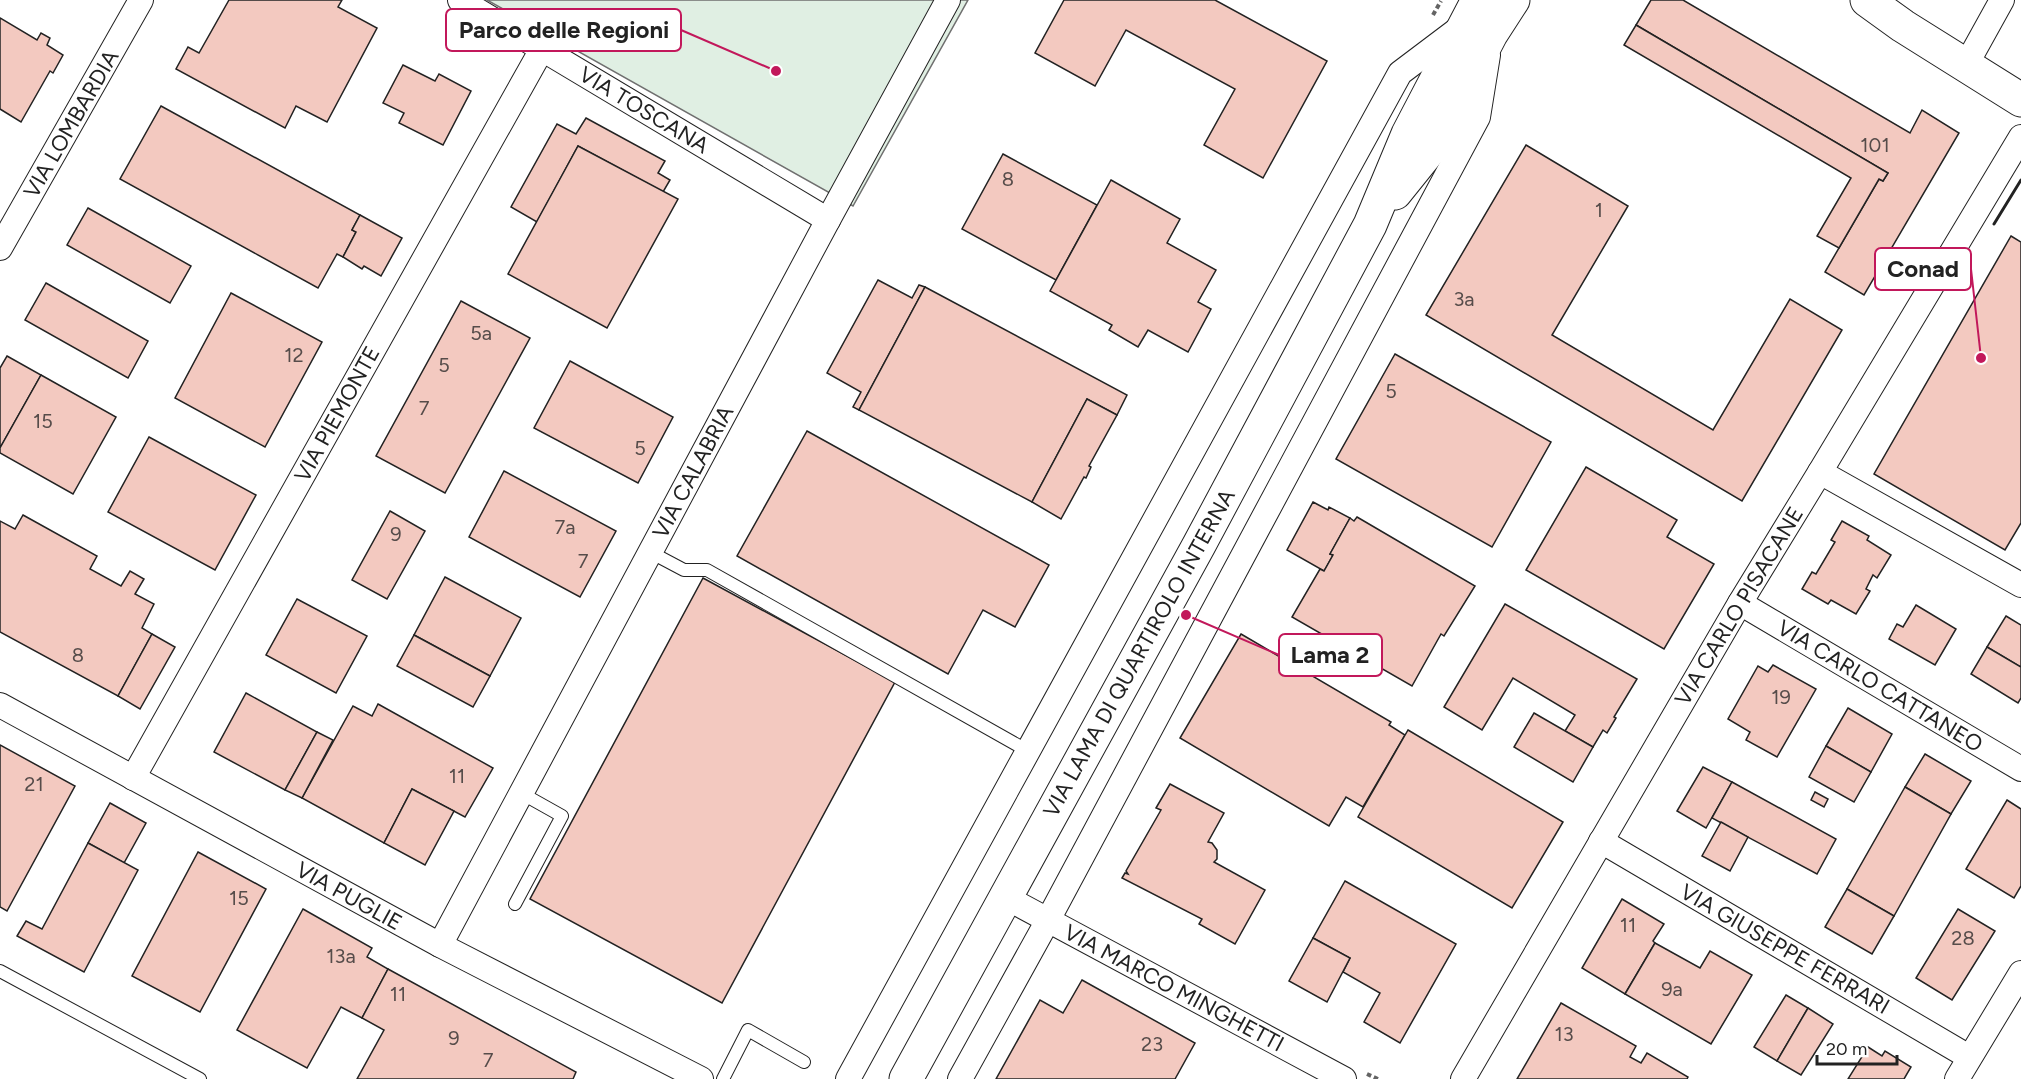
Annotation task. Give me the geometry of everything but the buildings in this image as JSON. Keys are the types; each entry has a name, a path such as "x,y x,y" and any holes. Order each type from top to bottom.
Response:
{"main road":[{"name":"VIA LAMA DI QUARTIROLO INTERNA","path":"906,1079 1199,544 1370,225 1408,134 1478,19 1513,0"},
{"path":"1844,0 1903,27"},
{"path":"1867,0 1903,27 2021,100"}],"street":[{"name":"VIA LOMBARDIA","path":"0,248 141,0"},
{"name":"VIA TOSCANA","path":"460,0 828,220"},
{"name":"VIA CALABRIA","path":"440,945 948,0"},
{"path":"1966,65 2002,0"},
{"path":"848,1079 1400,74 1478,19"},
{"path":"960,1079 1048,920 1478,117 1478,19"},
{"name":"VIA PIEMONTE","path":"133,778 542,49"},
{"name":"VIA CARLO PISACANE","path":"1462,1079 1740,603 2021,137"},
{"path":"1821,472 2021,585"},
{"name":"VIA CARLO CATTANEO","path":"1740,603 2021,769"},
{"name":"VIA PUGLIE","path":"0,705 440,945 701,1079"},
{"name":"VIA GIUSEPPE FERRARI","path":"1600,841 1969,1057"},
{"name":"VIA MARCO MINGHETTI","path":"1005,897 1344,1079"},
{"path":"1957,1079 2021,973"}],"lane":[{"path":"650,552 684,570 707,570 1028,751"},
{"path":"515,904 562,816 521,794"},
{"path":"0,971 200,1079"},
{"path":"723,1079 748,1030 804,1062"}],"green space":[{"path":"487,0 968,0 853,206"}],"wall":[{"path":"1994,224 2021,180"}],"place":[{"name":"Parco delle Regioni","path":"776,71"},
{"name":"Conad","path":"1981,358"},
{"name":"Lama 2","path":"1186,615"}]}
